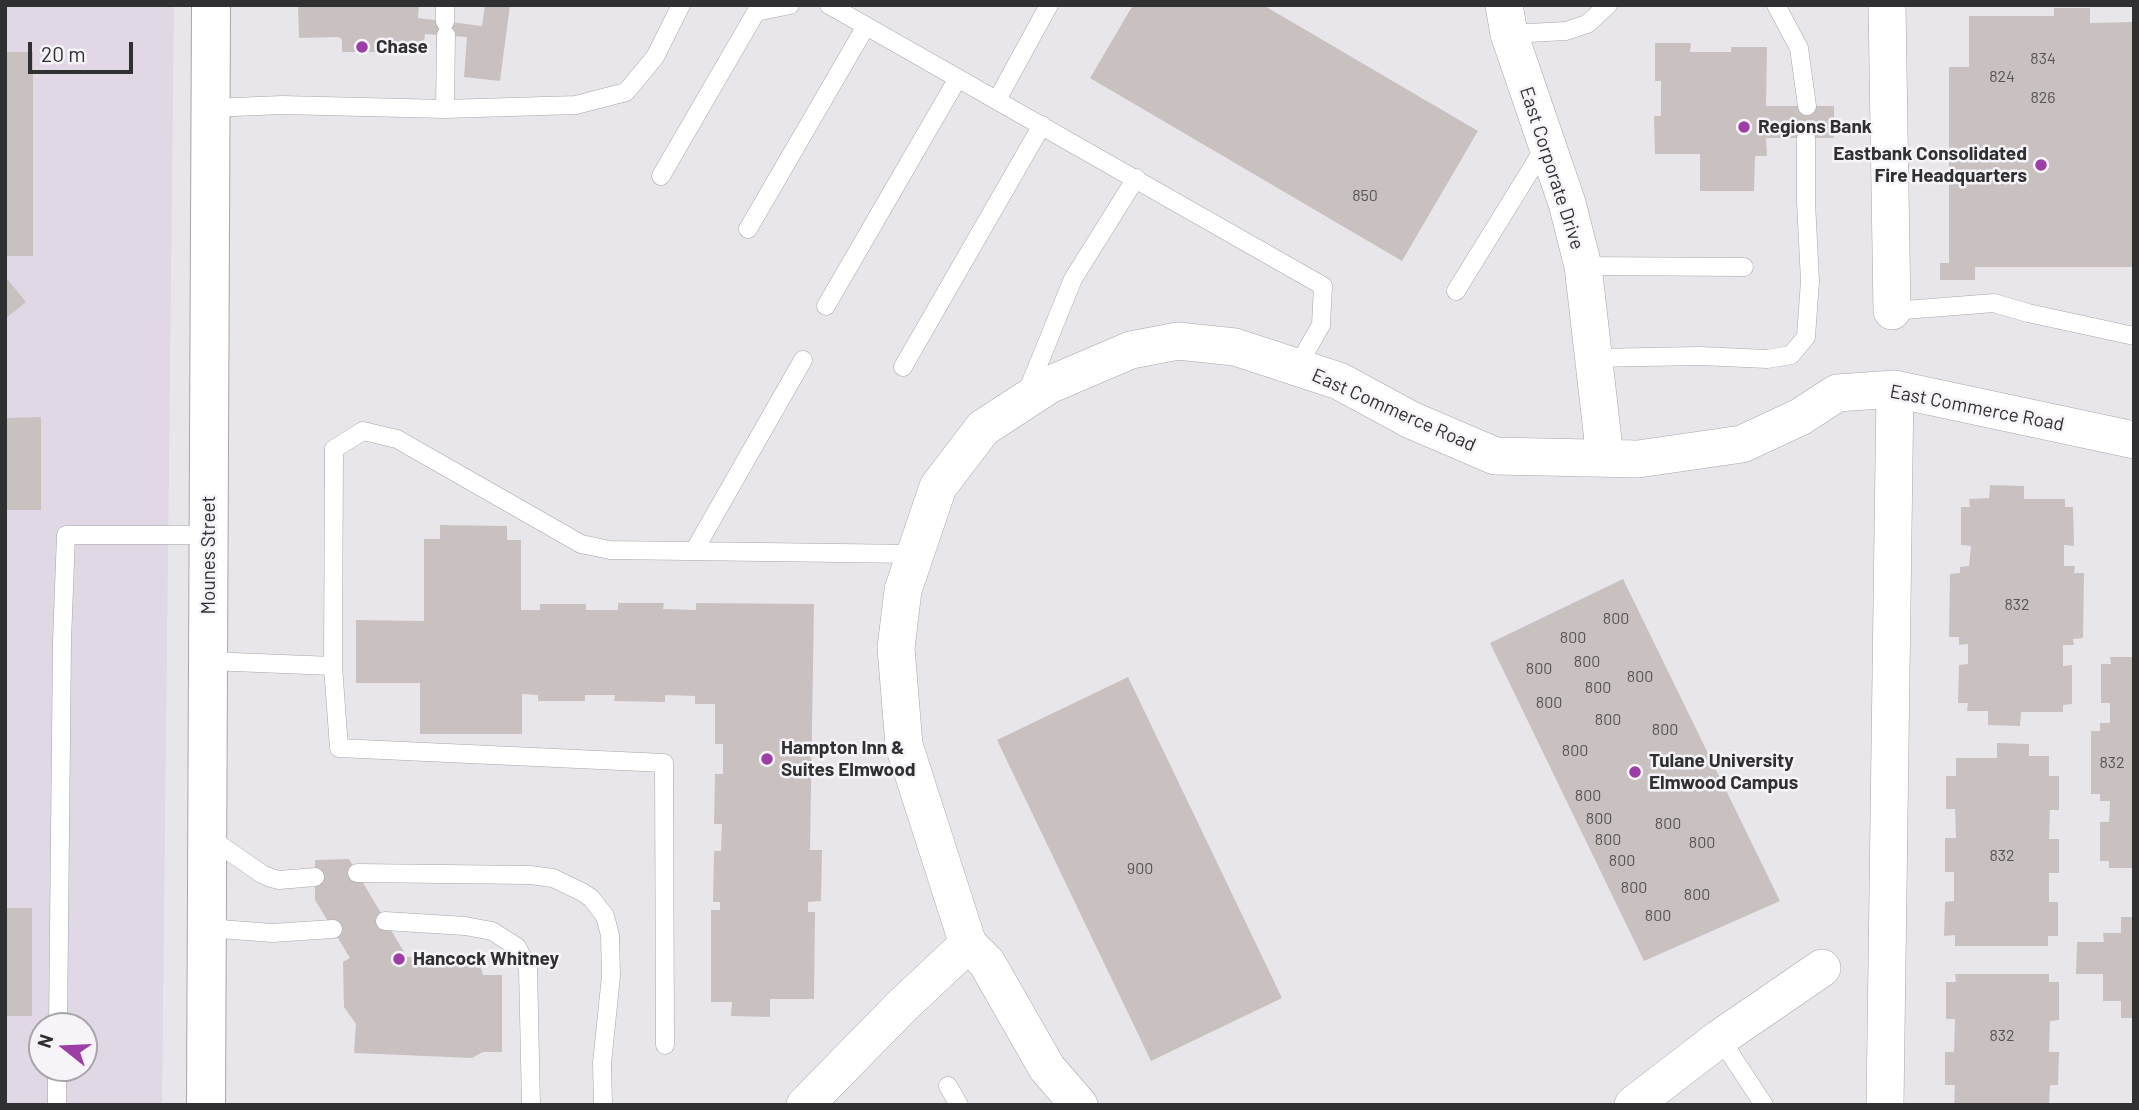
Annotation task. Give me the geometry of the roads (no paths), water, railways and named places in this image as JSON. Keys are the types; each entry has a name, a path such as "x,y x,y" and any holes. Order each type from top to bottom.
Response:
{"main road":[{"name":"Mounes Street","path":"206,1105 211,5"}],"street":[{"path":"1887,5 1892,311"},
{"name":"East Corporate Drive","path":"1507,19 1567,203 1583,266 1605,458"},
{"name":"East Commerce Road","path":"1079,1105 1047,1068 987,963 968,944 904,745 896,648 903,590 938,487 983,428 1049,385 1131,350 1178,341 1234,347 1339,381 1410,421 1495,456 1638,458 1742,444 1800,417 1837,393 1895,388 2134,440"},
{"path":"1885,1105 1895,388"},
{"path":"805,1105 902,1006 968,944"},
{"path":"1633,1105 1720,1038 1822,968"}],"lane":[{"path":"211,108 282,105 445,109 576,105 626,92 655,57 681,5"},
{"path":"661,176 756,12 790,5"},
{"path":"830,5 1323,286 1321,325 1297,368"},
{"path":"997,100 1049,5"},
{"path":"1507,19 1566,31 1587,23 1608,5"},
{"path":"1778,6 1799,48 1807,106"},
{"path":"445,109 446,21"},
{"path":"748,229 866,26"},
{"path":"826,306 958,78"},
{"path":"903,367 1042,125"},
{"path":"1593,358 1700,356 1767,359 1791,355 1806,337 1810,281 1806,139"},
{"path":"1456,290 1546,144"},
{"path":"1023,402 1073,279 1136,178"},
{"path":"1583,266 1744,267"},
{"path":"1892,311 1994,303 2134,336"},
{"path":"694,551 803,360"},
{"path":"665,1045 664,763 340,748 333,666 334,449 363,431 397,439 581,544 610,550 915,554"},
{"path":"58,1012 62,641 66,536 209,535"},
{"path":"208,661 333,666"},
{"path":"207,836 271,878 279,880 315,877"},
{"path":"357,873 530,875 553,878 592,898 605,916 610,935 611,976 602,1063 603,1105"},
{"path":"386,921 465,926 492,931 517,947 528,968 531,1105"},
{"path":"207,928 272,933 333,929"},
{"path":"1720,1038 1764,1105"},
{"path":"57,1082 57,1105"},
{"path":"948,1086 959,1105"}],"place":[{"name":"Chase","path":"362,47"},
{"name":"Regions Bank","path":"1744,127"},
{"name":"Eastbank Consolidated Fire Headquarters","path":"2041,165"},
{"name":"Hampton Inn & Suites Elmwood","path":"767,759"},
{"name":"Tulane University Elmwood Campus","path":"1635,772"},
{"name":"Hancock Whitney","path":"399,959"}]}
